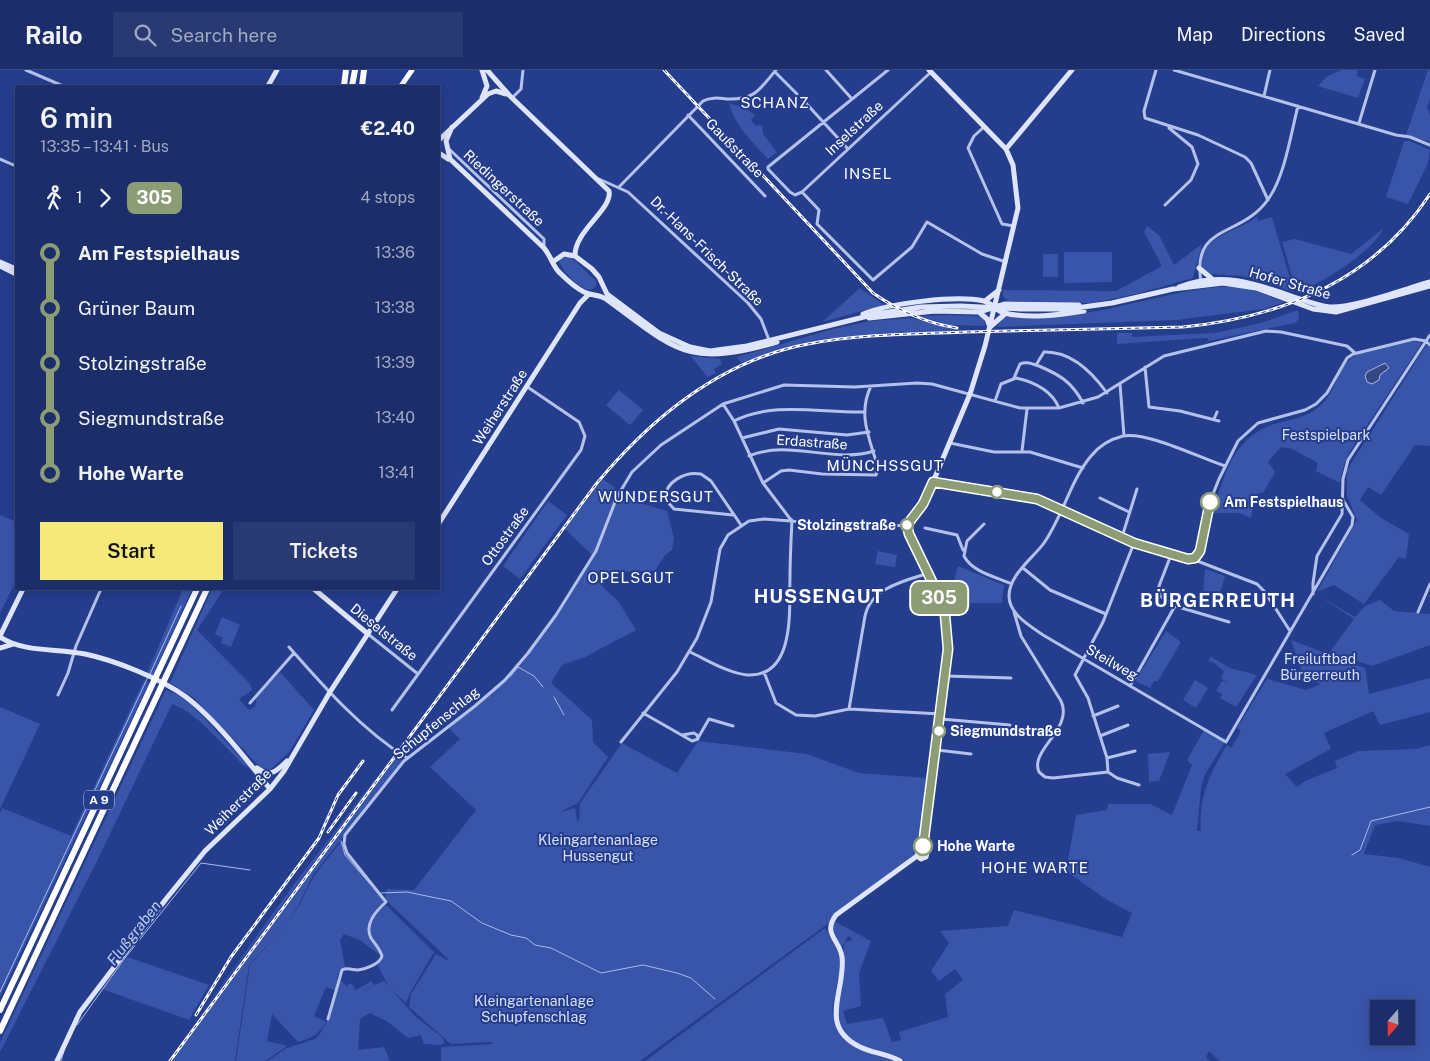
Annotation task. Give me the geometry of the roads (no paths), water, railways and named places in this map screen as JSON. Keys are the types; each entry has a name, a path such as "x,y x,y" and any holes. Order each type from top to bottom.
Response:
{"highway":[{"path":"344,85 346,70"},
{"path":"352,85 355,70"},
{"path":"362,85 364,70"},
{"name":"A 9","path":"0,1010 197,590"},
{"name":"A 9","path":"0,1031 207,590"}],"main road":[{"path":"268,85 276,70"},
{"path":"402,85 412,70"},
{"path":"482,70 487,86 482,99"},
{"path":"487,70 610,193 608,199 578,240 575,256 564,254 555,264"},
{"path":"1006,149 1072,70"},
{"path":"900,1061 859,1047 848,1040 841,1031 834,1012 842,956 831,934 830,926 836,915 917,856 918,852 922,849 937,750 948,649 945,615 929,573 909,534 907,525 923,504 970,394 988,336 993,307 1015,226 1017,193 1013,165 1006,149 930,71"},
{"path":"440,139 482,99 496,91 511,96"},
{"name":"Riedingerstraße","path":"452,127 446,144 447,153 452,162 544,248 559,272 577,287 603,297 659,339 674,347 710,356 748,350 814,329"},
{"path":"440,154 452,162"},
{"name":"Riedingerstraße","path":"575,256 597,274 607,294 653,329 682,344 704,350 733,349 854,319 922,307 993,307"},
{"path":"0,262 15,269"},
{"path":"0,266 15,274"},
{"path":"1188,283 1195,278 1199,270 1214,278"},
{"name":"Hofer Straße","path":"993,307 1045,310 1094,306 1201,283 1214,278 1241,280 1315,304 1331,307 1345,306 1430,282"},
{"name":"Hofer Straße","path":"1173,289 1188,283 1238,284 1256,288 1313,309 1336,312 1430,286"},
{"name":"Weiherstraße","path":"440,521 580,302 601,285"},
{"path":"577,287 580,294 580,302 591,297 603,297"},
{"path":"999,290 1002,298 1008,303"},
{"path":"993,307 999,290"},
{"path":"854,319 873,311 907,304 947,301 993,307 1006,314 1056,314 1085,311 1094,306"},
{"path":"854,319 935,311 979,312 1008,303 1094,306"},
{"path":"979,312 987,319 990,327"},
{"path":"990,327 1006,314"},
{"path":"630,317 641,319"},
{"path":"23,590 0,636 22,647 74,652 111,661 176,690 198,708 254,767 270,789"},
{"name":"Dieselstraße","path":"315,590 368,634"},
{"name":"Weiherstraße","path":"57,1061 67,1037 86,1004 186,873 222,834 270,789 296,753 330,692 395,590"},
{"path":"0,624 10,616"},
{"path":"0,648 14,644"},
{"path":"254,767 265,774 275,773 296,753"},
{"path":"917,856 921,859 926,857 927,852 922,849"}],"street":[{"path":"26,70 61,85"},
{"path":"511,96 521,89 523,70"},
{"path":"826,70 852,99"},
{"path":"888,70 768,167 768,169 790,192 795,195 802,192 819,210 817,224 873,280 876,280 912,247 927,222 982,254 1006,262"},
{"path":"1156,70 1144,114 1148,120 1198,134 1245,158 1251,163 1268,200"},
{"path":"1174,70 1410,137 1430,145"},
{"path":"1264,96 1270,70"},
{"path":"1359,123 1375,70"},
{"path":"591,174 619,187 688,115 707,99 742,99 750,97 758,92 775,71 797,94"},
{"name":"Inselstraße","path":"802,192 930,71"},
{"path":"803,100 848,149"},
{"path":"1201,283 1199,270 1200,256 1209,240 1246,222 1268,200 1278,177 1298,106"},
{"name":"Gaußstraße","path":"688,115 765,196"},
{"path":"1165,205 1191,180 1198,164 1192,147 1166,126"},
{"path":"984,127 974,136 968,148 1002,224 1015,226"},
{"name":"Riedingerstraße","path":"446,144 454,157 544,240 544,248"},
{"path":"0,159 15,166"},
{"name":"Dr.-Hans-Frisch-Straße","path":"619,187 628,192 753,308 764,324 768,340"},
{"name":"Schupfenschlag","path":"328,1019 340,972 347,968 359,970 376,964 382,956 370,936 369,929 373,916 386,902 347,853 344,844 345,837 391,775 407,758 475,706 505,680 528,653 556,615 596,551 617,497 632,472 649,455 723,404 753,393 784,385 871,386 902,383 932,384 1027,409 1059,408 1082,403 1107,393 1145,367 1171,354 1272,331 1347,346 1355,353"},
{"path":"1313,594 1314,570 1317,556 1342,514 1343,479 1348,460 1430,335"},
{"path":"1192,559 1200,551 1207,509 1238,440 1255,425 1308,409 1320,401 1347,358 1355,353 1414,339 1426,341 1430,345"},
{"path":"1036,365 1044,352 1062,355 1084,368 1107,393"},
{"path":"995,402 1001,384 1014,378 1022,363 1036,365 1065,378 1075,389 1082,403"},
{"path":"1145,367 1149,407 1219,421"},
{"path":"1014,378 1044,389 1059,408"},
{"path":"1120,384 1124,436"},
{"name":"Ottostraße","path":"392,710 583,445 585,433 579,422 526,386"},
{"path":"763,483 781,471 790,470 876,475 878,468 863,412 864,402 871,386"},
{"path":"690,652 738,673 754,675 764,672 781,656 788,634 792,520 763,483 734,421 723,404"},
{"path":"1022,451 1027,409"},
{"path":"734,421 754,412 776,410 863,412"},
{"path":"1214,419 1217,412"},
{"path":"742,438 779,429 847,435 869,432"},
{"path":"1139,785 1117,778 1108,772 1053,778 1045,777 1039,772 1038,762 1062,723 1065,711 1062,701 1021,636 1009,597 1012,584 1043,544 1064,509 1083,468 1099,447 1124,436 1150,439 1225,466"},
{"path":"950,443 994,452 1022,451 1043,454 1083,468"},
{"name":"Erdastraße","path":"750,456 773,450 849,456 874,451"},
{"path":"733,515 678,510 670,505 665,497 667,488 674,481 689,474 701,474 711,481 740,525"},
{"path":"933,482 1026,496 1064,509 1134,543 1171,555 1192,559 1257,584 1265,592 1290,631 1313,594 1352,522 1353,517 1343,500"},
{"path":"1122,537 1137,489"},
{"path":"1100,498 1130,512"},
{"path":"621,742 690,652 711,602 720,549 728,535 740,525 756,520 792,520 868,527 907,525"},
{"path":"963,551 967,541 984,524"},
{"path":"925,528 957,535 970,565 1012,584"},
{"path":"1108,772 1107,758 1088,698 1075,677 1106,614 1134,543"},
{"path":"1171,555 1158,589 1160,596 1175,606 1229,622"},
{"path":"1023,568 1061,596 1106,614"},
{"path":"1314,570 1322,576"},
{"path":"848,709 869,604 883,590 929,573"},
{"path":"1418,612 1430,584"},
{"path":"58,695 101,590"},
{"path":"1130,686 1175,606"},
{"name":"Steilweg","path":"1014,611 1026,624 1226,742 1290,631"},
{"name":"Dieselstraße","path":"368,634 418,674"},
{"path":"289,647 330,692 381,740 407,758"},
{"path":"250,703 295,653"},
{"path":"764,672 776,703 791,714 807,717 848,709 941,716 1010,725"},
{"path":"946,676 1011,678"},
{"path":"1093,716 1118,706"},
{"path":"643,713 693,741 698,739 709,719 732,726"},
{"path":"1100,736 1128,725"},
{"path":"682,735 694,733 698,739"},
{"path":"937,750 971,754"},
{"path":"1107,758 1135,751"}],"waterway":[{"path":"150,674 181,606"},
{"path":"510,677 518,667 534,676 543,687"},
{"path":"0,992 148,677"},
{"path":"554,697 564,715"},
{"path":"1352,855 1360,850 1371,821 1430,807"},
{"path":"341,841 345,855 371,885"},
{"name":"Flußgraben","path":"77,1025 125,958 201,863 250,870"},
{"path":"381,893 407,892 451,901 482,923 511,935 526,938 535,945 551,948 601,973 643,965 691,978 715,999"},
{"name":"Flußgraben","path":"61,1061 64,1051"}],"railway":[{"path":"664,70 873,293 913,315 934,323 957,328"},
{"path":"170,1061 597,483 641,436 665,414 691,395 746,363 776,352 828,341 907,334 1183,327 1220,322 1256,314 1290,303 1323,289 1353,272 1381,250 1407,224 1430,194"},
{"path":"196,1015 231,957 319,838 338,795 363,761"},
{"path":"328,832 356,793"}],"place":[{"name":"Am Festspielhaus","path":"1210,502"},
{"name":"Stolzingstraße","path":"907,525"},
{"name":"Siegmundstraße","path":"939,731"},
{"name":"Hohe Warte","path":"923,846"}],"district":[{"name":"SCHANZ","path":"775,103"},
{"name":"INSEL","path":"868,174"},
{"name":"MÜNCHSSGUT","path":"885,466"},
{"name":"WUNDERSGUT","path":"656,497"},
{"name":"OPELSGUT","path":"631,578"},
{"name":"HUSSENGUT","path":"819,596"},
{"name":"BÜRGERREUTH","path":"1218,600"},
{"name":"HOHE WARTE","path":"1035,868"}],"park label":[{"name":"Festspielpark","path":"1326,435"},
{"name":"Freiluftbad Bürgerreuth","path":"1320,668"},
{"name":"Kleingartenanlage Hussengut","path":"598,848"},
{"name":"Kleingartenanlage Schupfenschlag","path":"534,1010"}]}
